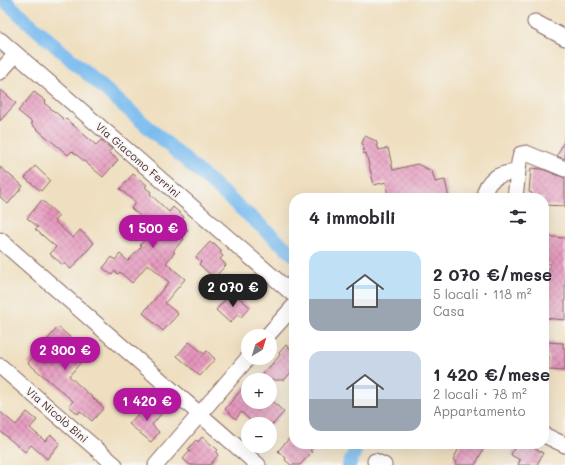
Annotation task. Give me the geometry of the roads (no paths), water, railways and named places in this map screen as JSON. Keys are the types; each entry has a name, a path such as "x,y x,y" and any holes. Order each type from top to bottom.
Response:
{"street":[{"path":"535,22 565,38"},
{"name":"Via Giacomo Ferrini","path":"0,40 289,291"},
{"path":"0,72 16,54"},
{"path":"516,193 518,162 521,154 526,153 565,169"},
{"path":"486,193 485,191 488,184 503,173 518,172"},
{"path":"0,240 258,465"},
{"path":"273,329 289,312"},
{"path":"156,465 199,413 242,365"},
{"name":"Via Nicolò Bini","path":"0,366 114,465"},
{"path":"549,437 565,445"}],"waterway":[{"path":"4,0 289,251"},
{"path":"349,465 356,449"}]}
